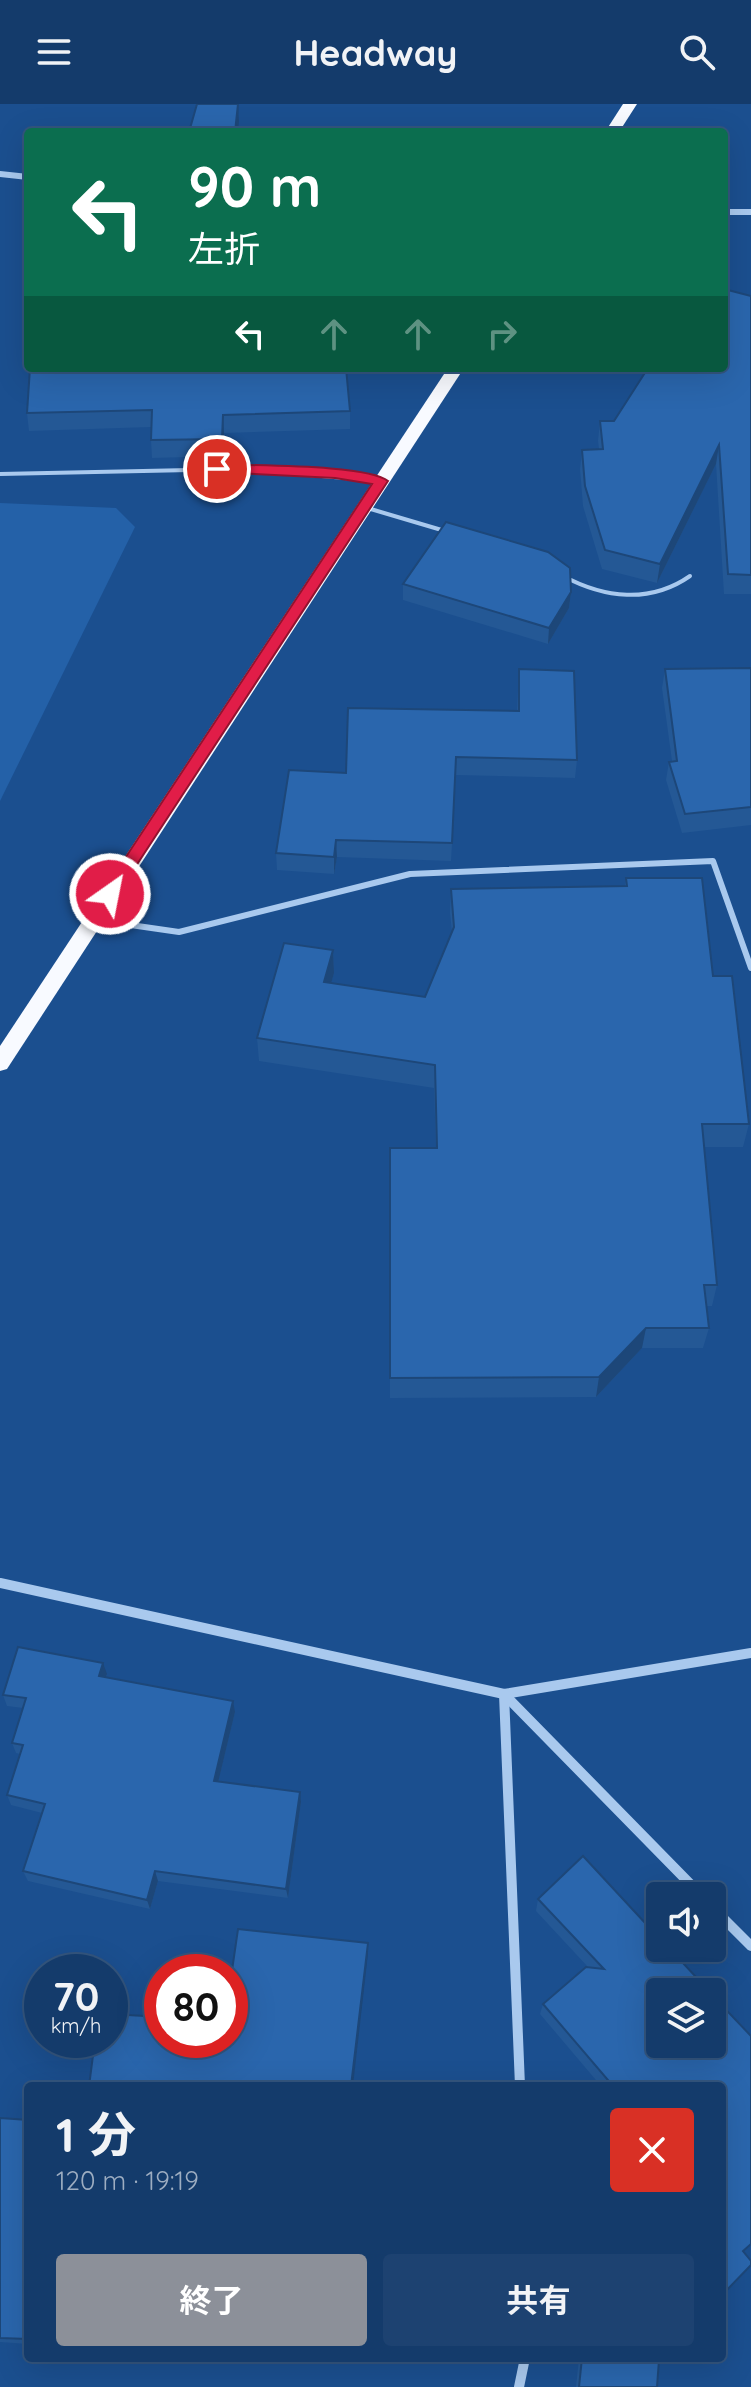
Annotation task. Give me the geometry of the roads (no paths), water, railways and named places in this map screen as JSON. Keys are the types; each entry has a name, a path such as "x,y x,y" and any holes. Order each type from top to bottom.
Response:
{"highway":[{"path":"615,128 630,104"},
{"path":"0,1063 453,372"}],"street":[{"path":"0,174 24,177"},
{"path":"728,212 751,212"},
{"path":"0,1583 504,1694 751,1653"},
{"path":"504,1694 688,1882"},
{"path":"504,1694 520,2082"},
{"path":"726,1921 751,1946"},
{"path":"519,2387 524,2362"}],"lane":[{"path":"0,474 249,468 335,474 381,481"},
{"path":"364,507 451,532"},
{"path":"557,571 567,579 605,592 637,596 661,595 690,576"},
{"path":"93,920 179,932 410,874 713,861 751,968"}]}
